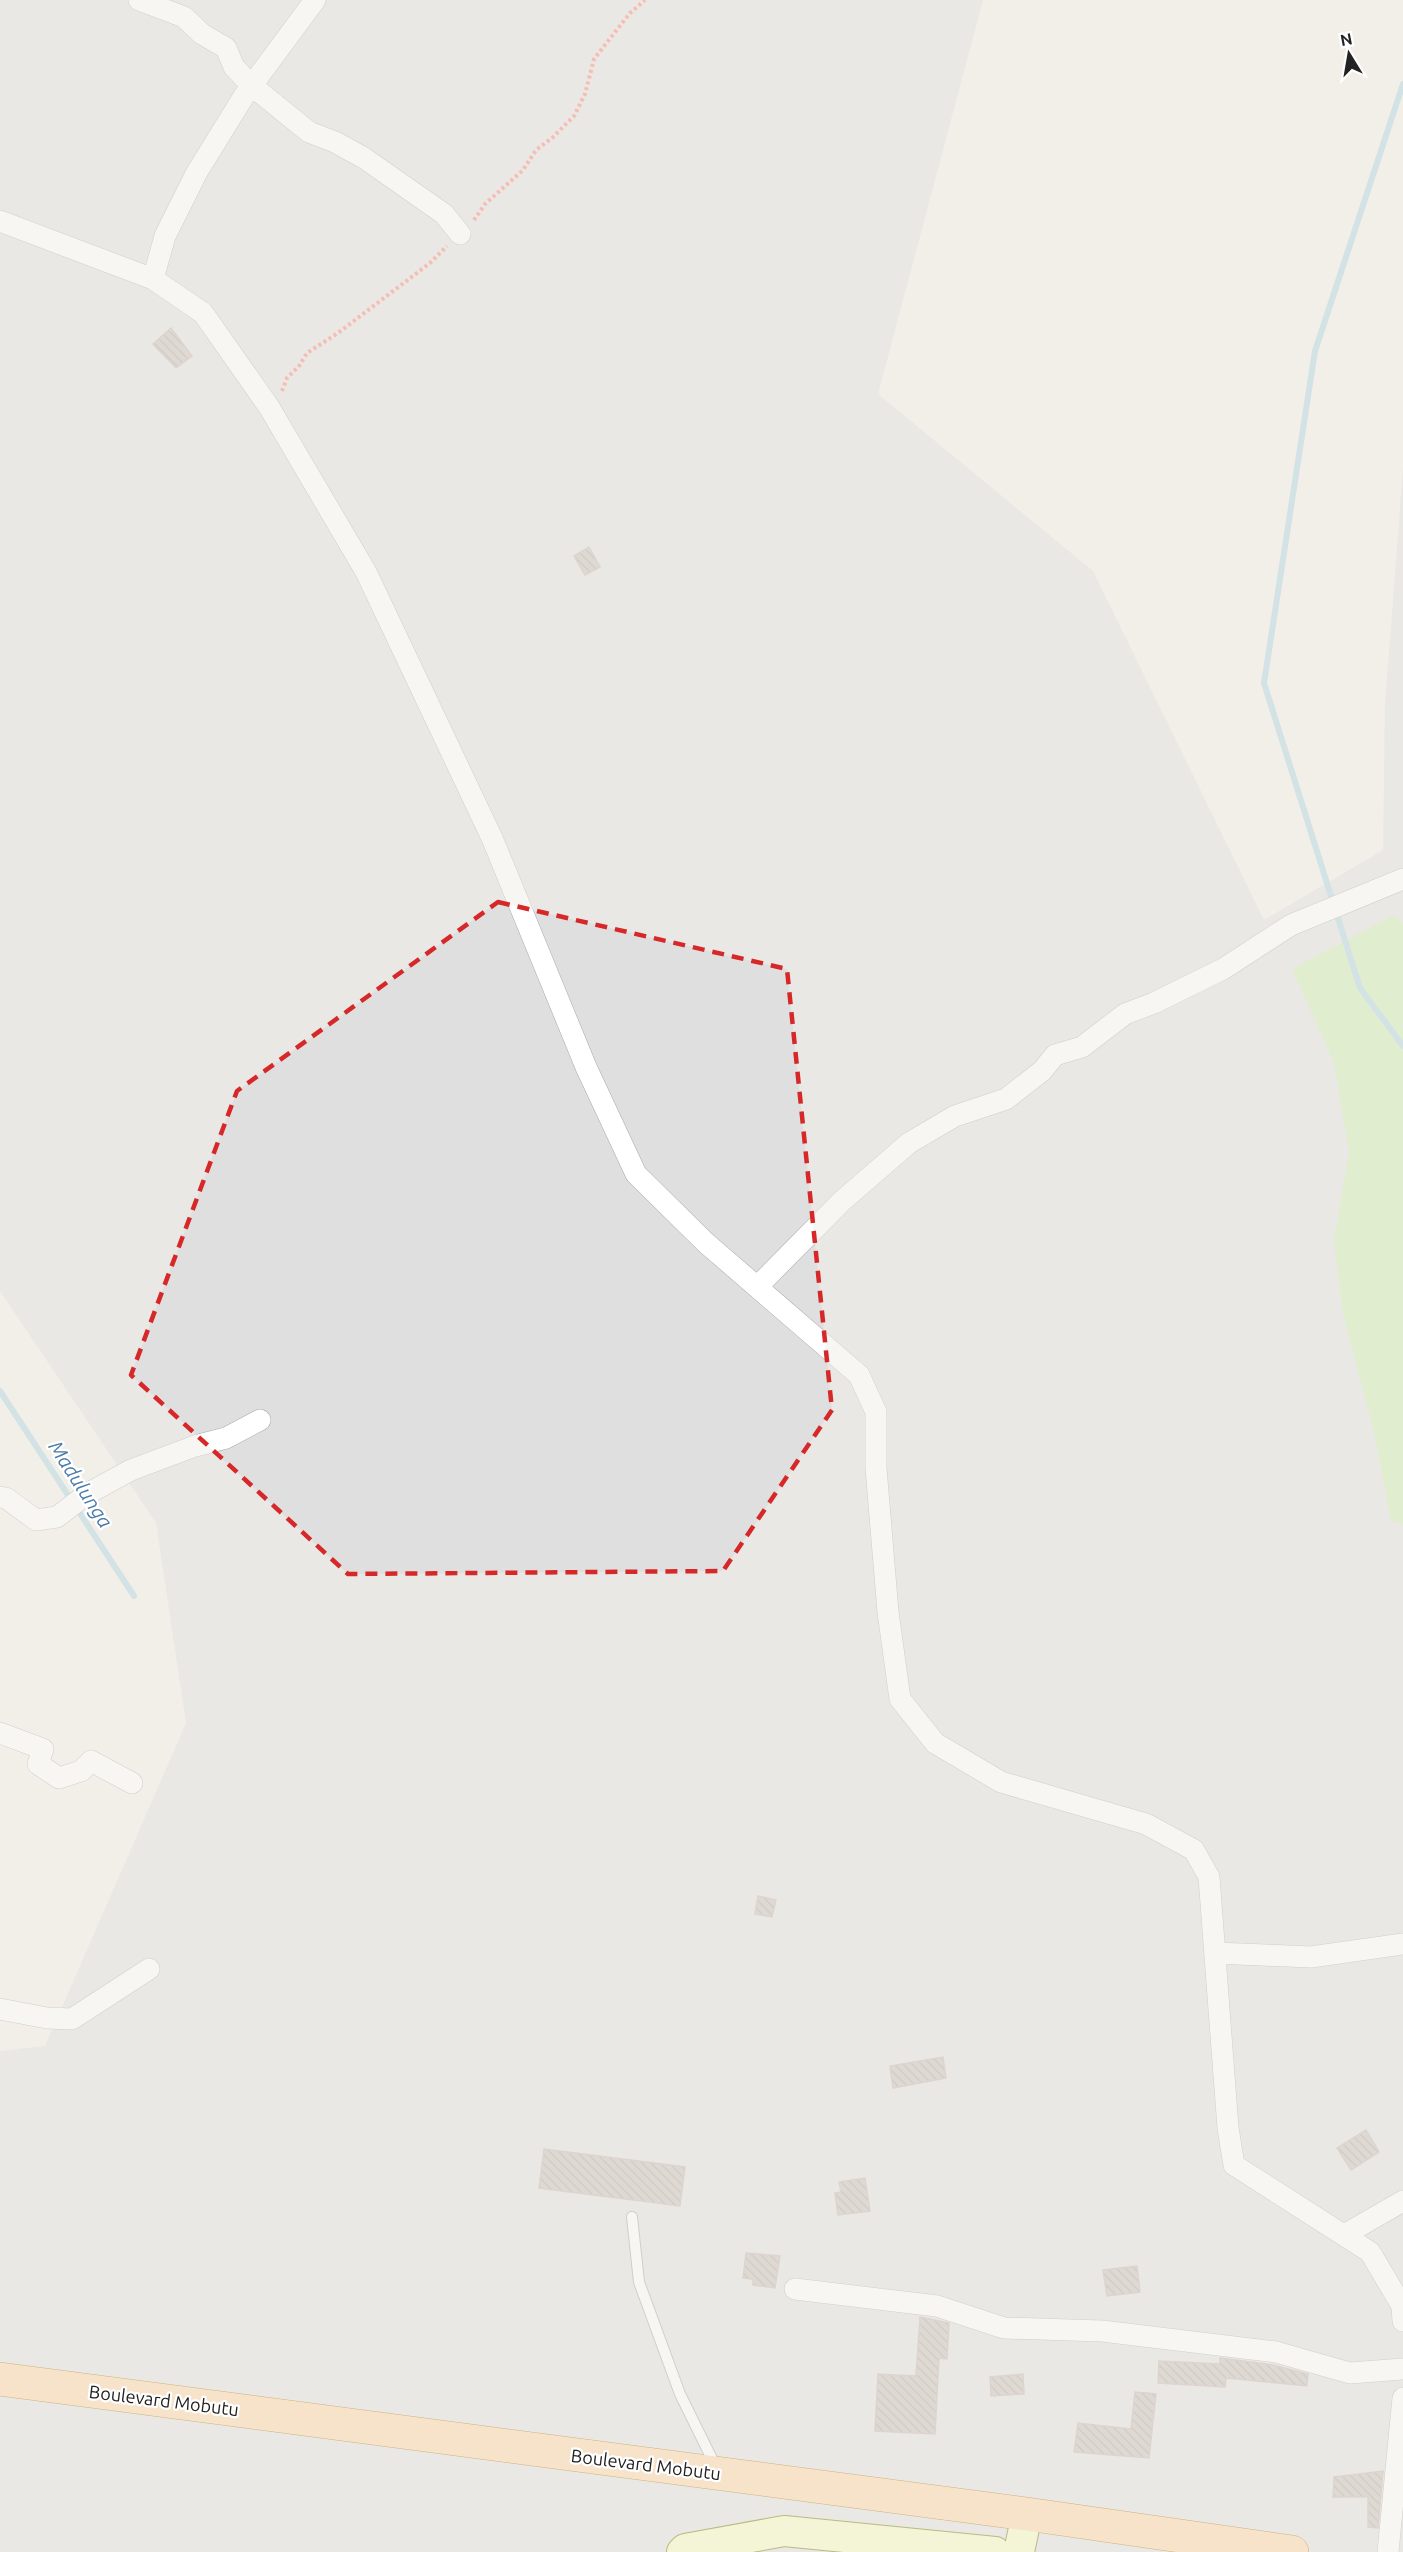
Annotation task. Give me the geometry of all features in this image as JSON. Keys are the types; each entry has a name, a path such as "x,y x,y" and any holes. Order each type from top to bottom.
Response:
{"main road":[{"name":"Boulevard Mobutu","path":"0,2379 1027,2514 1292,2552"}],"street":[{"path":"139,0 165,5 184,17 202,34 226,48 234,67 252,86 309,132 335,142 364,158 444,214 460,234"},
{"path":"153,279 165,236 197,172 252,86 315,0"},
{"path":"0,221 153,279 204,313 269,407 366,572 492,838 586,1067 636,1174 706,1243 859,1375 876,1412 876,1468 888,1612 900,1699 935,1743 1001,1782 1146,1824 1194,1850 1209,1877 1228,2128 1234,2165 1370,2252 1402,2306 1403,2321"},
{"path":"757,1287 842,1201 909,1143 955,1116 1006,1099 1042,1071 1055,1055 1082,1047 1125,1014 1155,1003 1223,969 1291,924 1403,879"},
{"path":"0,1497 6,1498 36,1520 57,1517 87,1494 130,1470 195,1446 226,1438 260,1420"},
{"path":"0,1733 43,1749 38,1764 59,1778 81,1771 91,1761 132,1784"},
{"path":"1215,1953 1311,1957 1403,1944"},
{"path":"0,2009 47,2018 72,2019 149,1969"},
{"path":"1344,2235 1403,2200"},
{"path":"795,2289 937,2306 1004,2328 1102,2331 1265,2351 1350,2373 1403,2369"},
{"path":"1388,2552 1403,2398"},
{"path":"1019,2552 1027,2514"},
{"path":"682,2552 685,2549 784,2531 995,2552"}],"lane":[{"path":"632,2217 639,2282 680,2394 719,2473"}],"highlighted area":[{"path":"498,902 787,969 832,1410 723,1571 348,1574 131,1375 237,1091"}],"shaded area":[{"path":"0,0 983,0 878,394 1093,571 1264,920 1383,850 1385,705 1403,469 1403,2552 0,2552 0,2051 45,2046 186,1723 156,1523 0,1291"}],"green space":[{"path":"1394,915 1403,924 1403,1525 1391,1520 1374,1432 1343,1315 1334,1242 1349,1152 1334,1063 1292,969"}],"building":[{"path":"171,328 192,356 176,368 153,344"},
{"path":"589,547 600,567 585,575 574,556"},
{"path":"758,1896 776,1900 772,1917 755,1914"},
{"path":"943,2057 946,2078 893,2088 890,2066"},
{"path":"1366,2130 1379,2152 1351,2170 1337,2148"},
{"path":"544,2149 685,2167 680,2206 539,2188"},
{"path":"865,2178 870,2211 838,2215 835,2193 841,2192 839,2182"},
{"path":"746,2253 780,2256 775,2288 753,2285 753,2279 743,2278"},
{"path":"1137,2266 1140,2292 1107,2296 1103,2270"},
{"path":"920,2317 949,2323 947,2359 939,2358 935,2434 875,2431 878,2374 916,2376"},
{"path":"1220,2358 1273,2365 1308,2374 1307,2386 1226,2378 1225,2387 1158,2383 1159,2361 1220,2364"},
{"path":"1023,2374 1024,2394 991,2396 990,2377"},
{"path":"1135,2392 1156,2394 1149,2458 1074,2452 1078,2423 1131,2429"},
{"path":"1383,2471 1378,2528 1368,2527 1368,2497 1333,2497 1334,2477"}],"waterway":[{"path":"1403,84 1315,351 1264,683 1360,988 1403,1046"},
{"name":"Madulunga","path":"0,1391 134,1596"}]}
